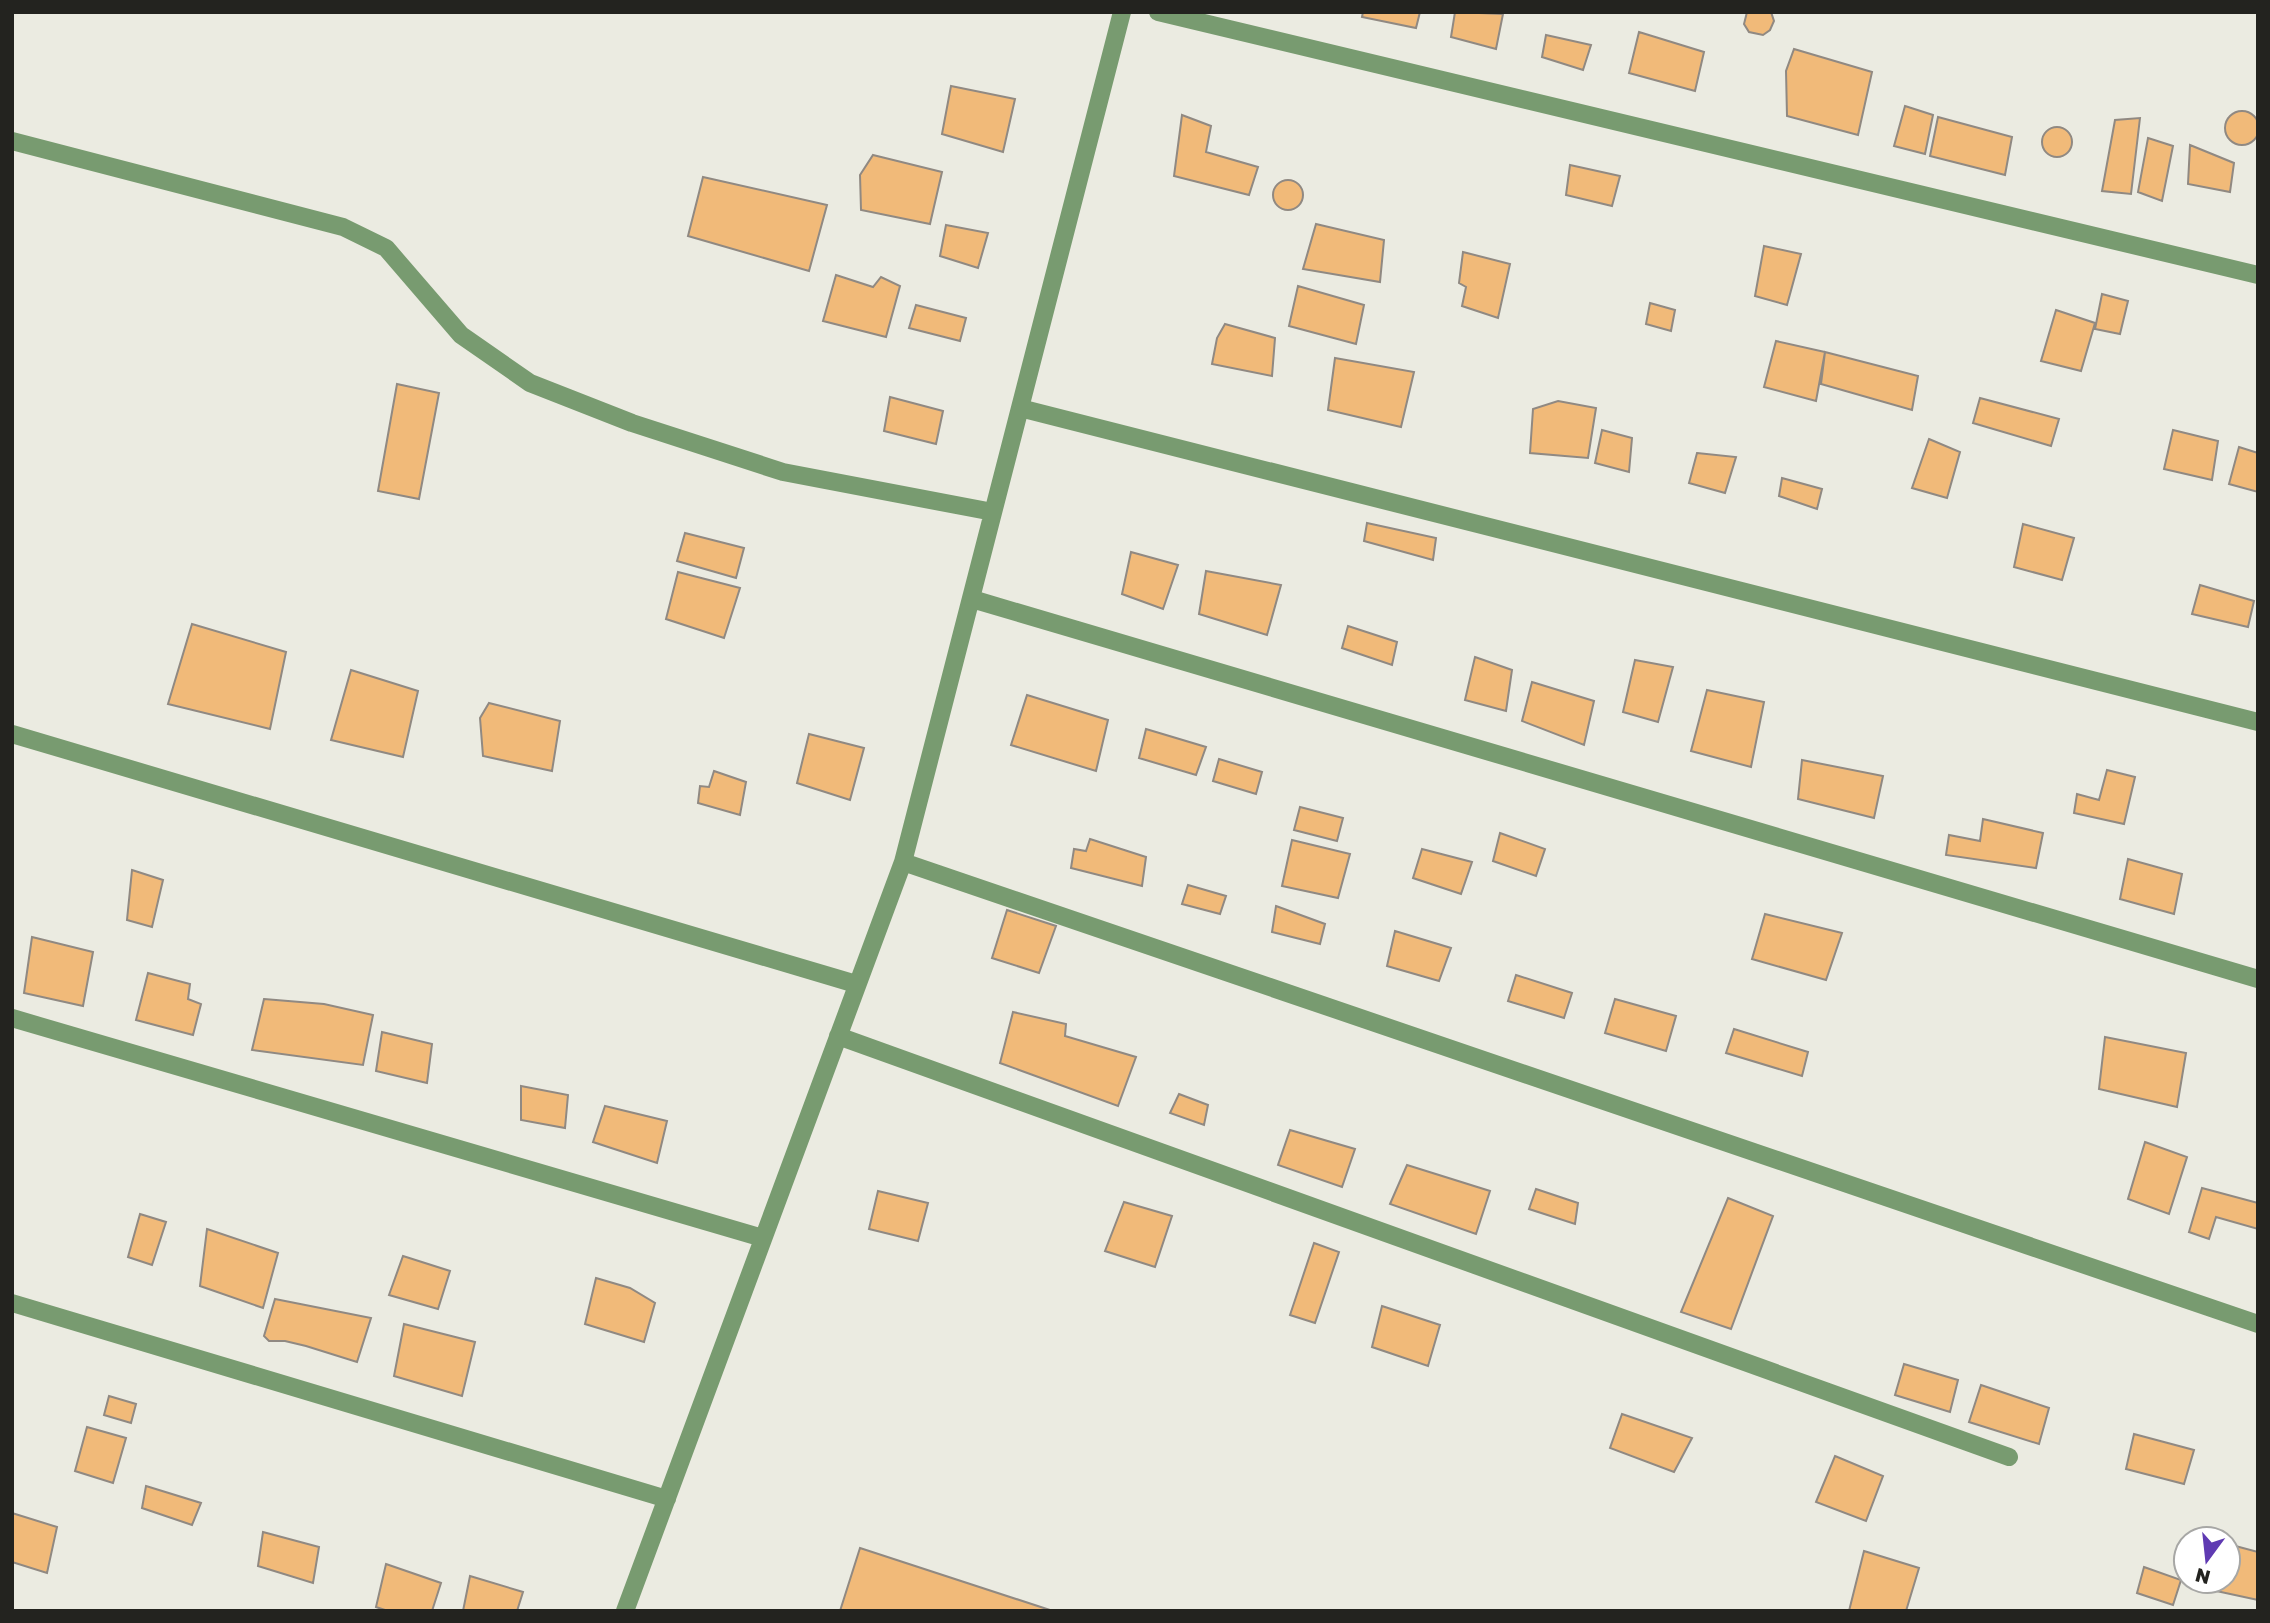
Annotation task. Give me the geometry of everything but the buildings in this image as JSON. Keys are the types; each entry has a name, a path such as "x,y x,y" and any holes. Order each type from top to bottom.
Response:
{"street":[{"path":"625,1611 903,862 1122,12"},
{"path":"1158,12 2258,275"},
{"path":"12,141 343,227 386,248 461,335 530,383 632,423 783,472 993,512"},
{"path":"1020,408 2258,722"},
{"path":"972,599 2258,979"},
{"path":"12,734 856,984"},
{"path":"903,862 2258,1324"},
{"path":"12,1018 763,1238"},
{"path":"838,1036 2009,1457"},
{"path":"12,1303 667,1499"}]}
